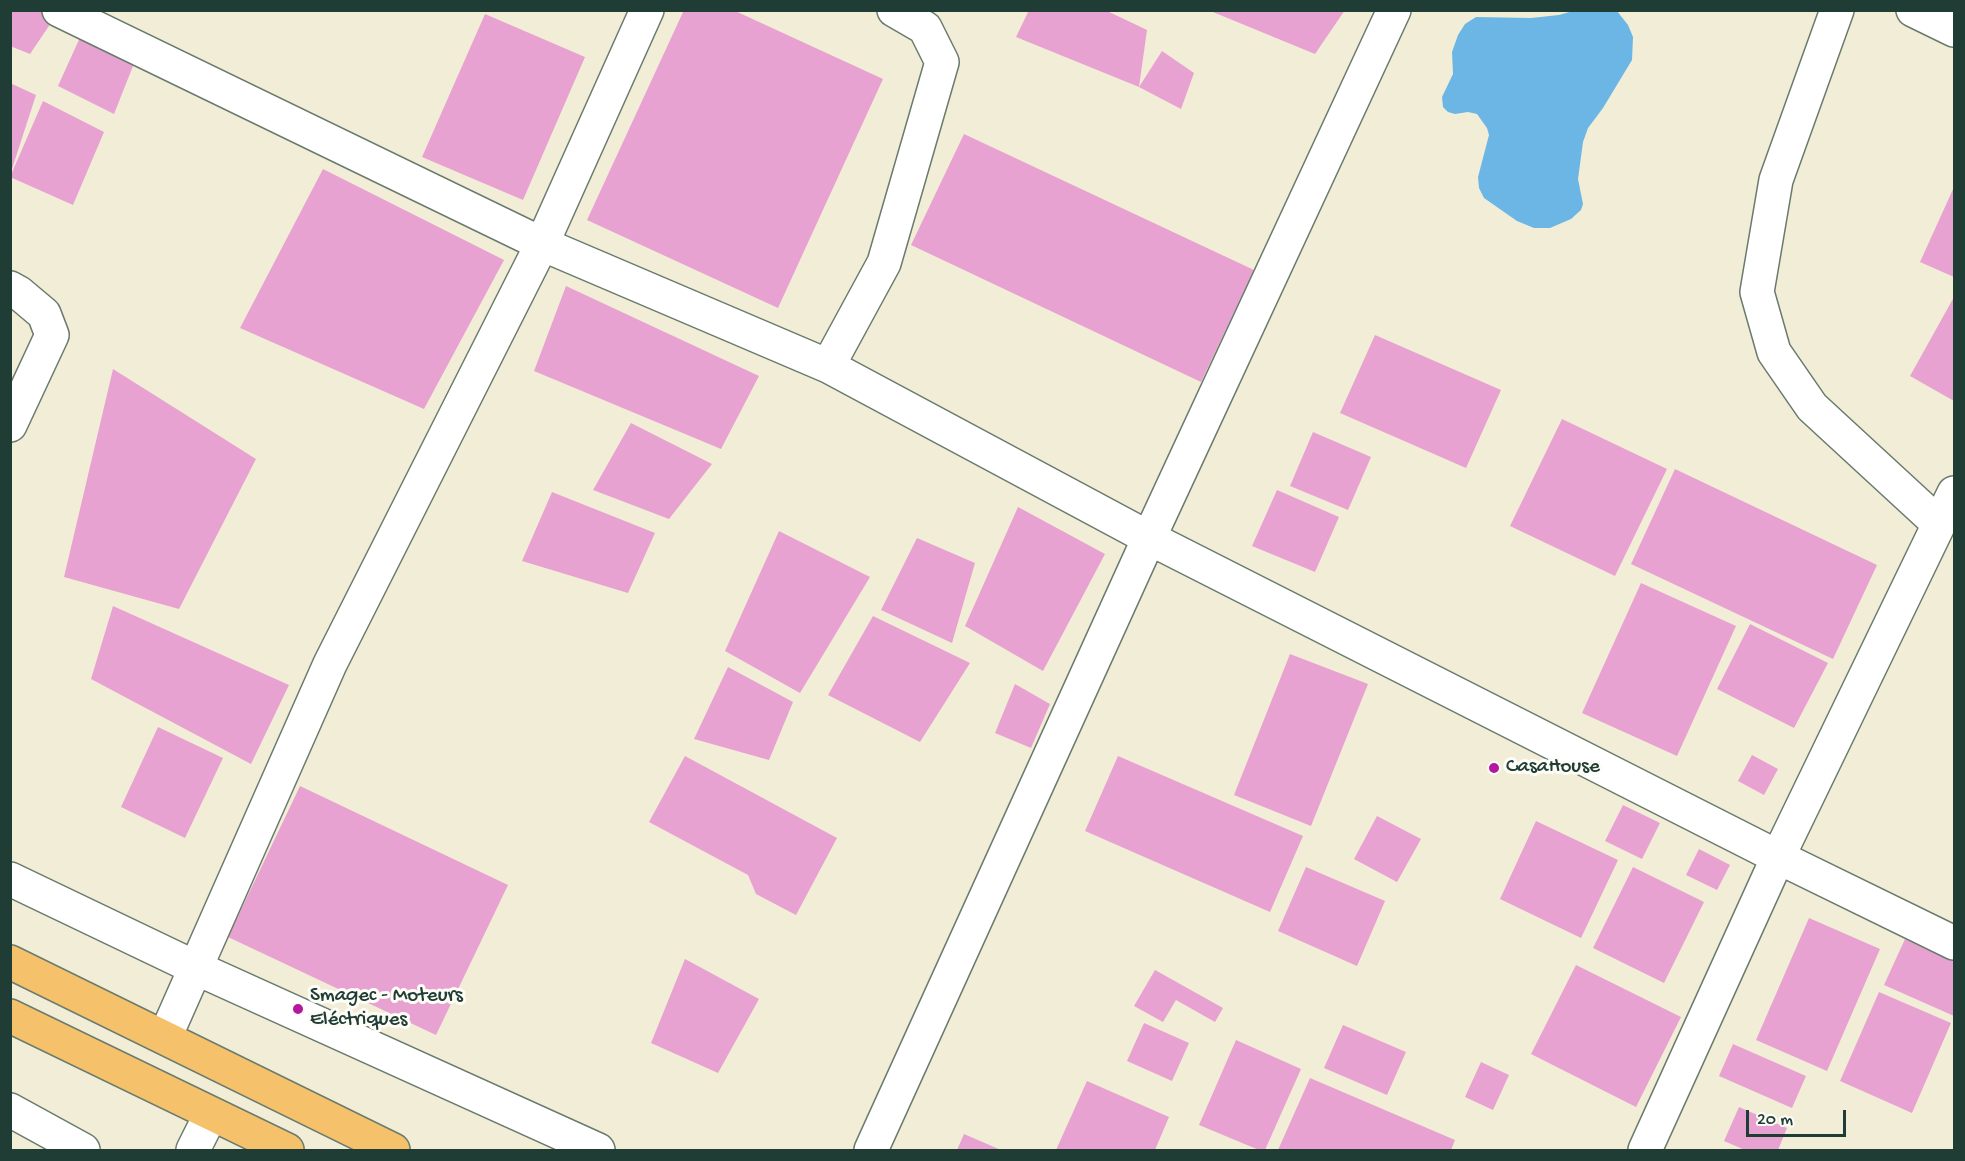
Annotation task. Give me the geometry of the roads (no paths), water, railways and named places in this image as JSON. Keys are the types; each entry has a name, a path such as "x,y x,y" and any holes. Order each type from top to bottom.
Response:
{"highway":[{"path":"10,962 393,1150"},
{"path":"10,1016 287,1150"}],"street":[{"path":"59,10 542,244 828,366 1149,537 1778,857 1954,943"},
{"path":"165,1037 330,664 542,244 647,10"},
{"path":"828,366 884,263 942,62 926,28 894,10"},
{"path":"871,1150 1149,537 1394,10"},
{"path":"1837,10 1776,180 1757,292 1774,351 1812,407 1939,524"},
{"path":"1913,10 1954,30"},
{"path":"10,288 44,314 52,335 10,425"},
{"path":"1645,1150 1778,857 1954,493"},
{"path":"10,879 196,968 598,1150"},
{"path":"10,1110 83,1150"},
{"path":"193,1150 211,1114"}],"water":[{"path":"1573,11 1617,11 1628,25 1633,37 1632,60 1588,128 1583,142 1578,179 1583,204 1581,210 1571,219 1550,228 1534,228 1517,221 1484,198 1479,188 1478,177 1489,135 1487,128 1477,114 1448,112 1443,107 1442,97 1453,74 1452,52 1465,24 1476,17 1531,18"}],"place":[{"name":"CasaHouse","path":"1494,768"},
{"name":"Smagec - Moteurs Eléctriques","path":"298,1009"}]}
